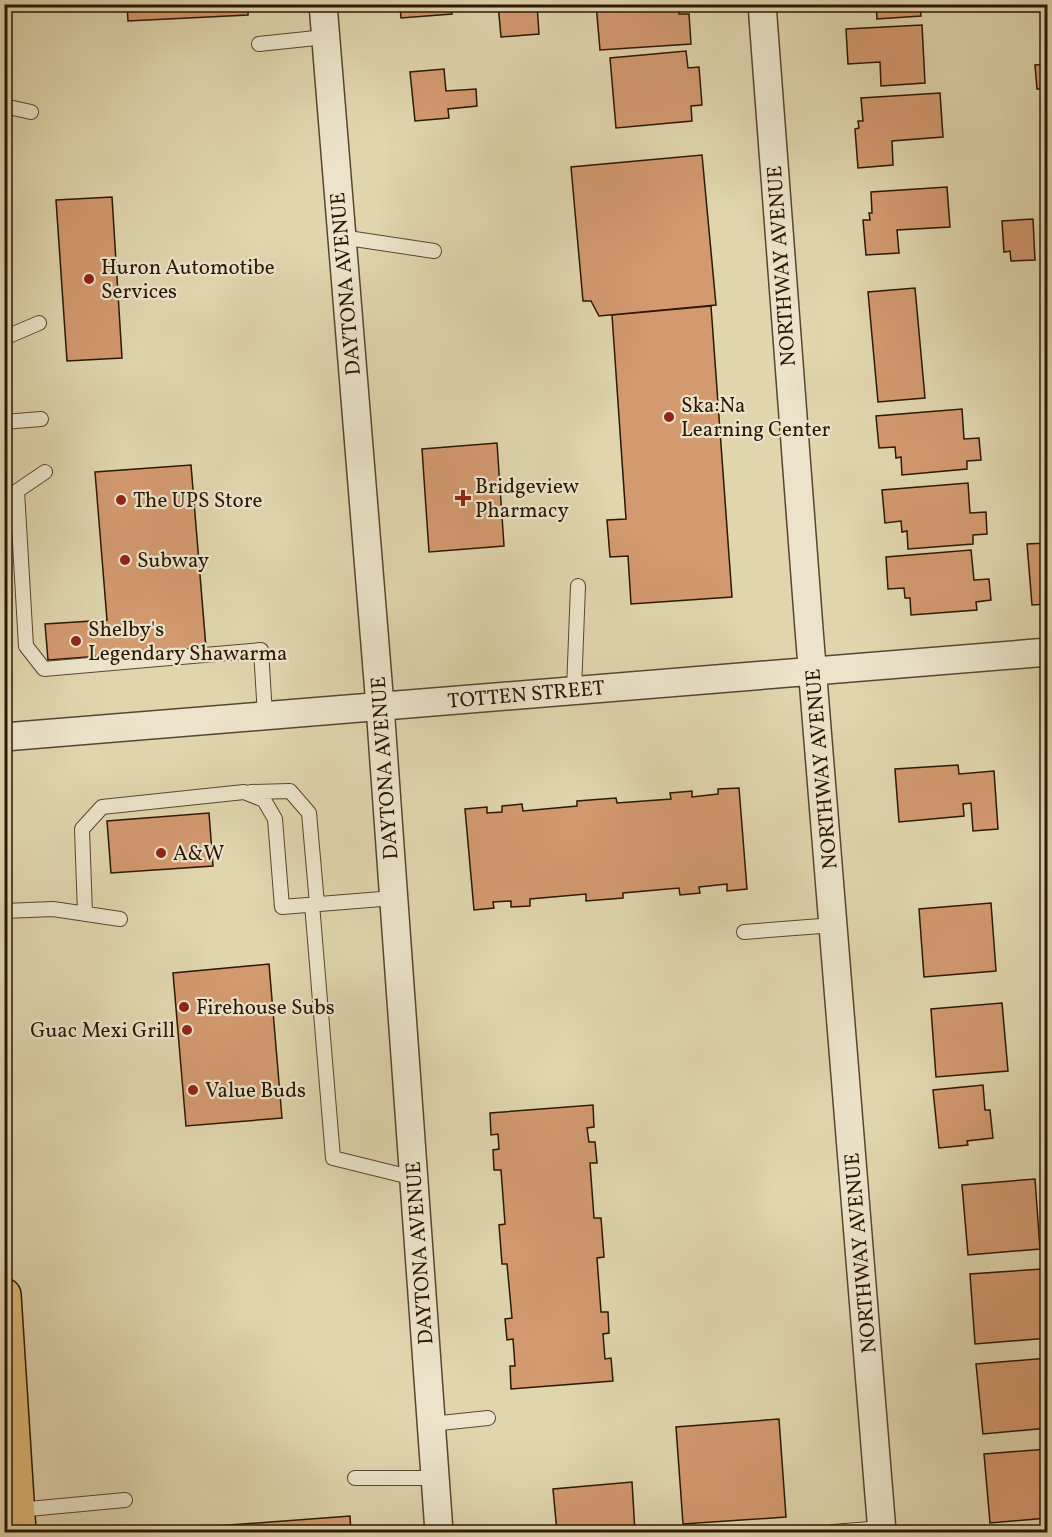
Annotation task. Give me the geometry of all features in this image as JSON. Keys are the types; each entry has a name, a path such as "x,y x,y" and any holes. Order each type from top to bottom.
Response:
{"highway":[{"path":"4,1295 18,1521"}],"street":[{"name":"DAYTONA AVENUE","path":"323,4 380,706 439,1533"},
{"name":"NORTHWAY AVENUE","path":"762,4 809,629 882,1530"},
{"name":"TOTTEN STREET","path":"4,737 1047,652"}],"lane":[{"path":"259,44 325,37"},
{"path":"4,106 32,112"},
{"path":"341,237 434,251"},
{"path":"4,338 39,323"},
{"path":"4,422 41,419"},
{"path":"45,472 17,491 26,646 44,669 261,650 265,715"},
{"path":"574,690 578,586"},
{"path":"85,914 82,829 102,807 244,792 290,791 309,813 333,1158 414,1178"},
{"path":"244,792 264,800 275,819 282,907 394,898"},
{"path":"4,911 53,909 120,919"},
{"path":"744,932 834,926"},
{"path":"431,1424 488,1418"},
{"path":"356,1478 435,1478"},
{"path":"18,1521 125,1500"},
{"path":"833,1532 882,1530"}],"building":[{"path":"127,4 248,4 248,15 128,21"},
{"path":"394,4 451,4 452,14 401,18 400,6 394,6"},
{"path":"498,4 537,4 539,34 501,37"},
{"path":"596,4 678,4 679,14 689,14 691,44 600,50"},
{"path":"876,4 920,4 921,16 877,19"},
{"path":"922,25 925,83 881,86 880,62 848,64 846,29"},
{"path":"686,51 688,68 699,67 702,105 691,106 692,121 616,128 610,58"},
{"path":"1048,64 1048,103 1047,89 1037,89 1035,65"},
{"path":"444,69 446,91 476,89 477,106 448,109 449,118 415,121 410,72"},
{"path":"940,93 943,137 892,141 893,165 858,168 855,129 859,128 858,121 863,121 861,98"},
{"path":"702,155 716,305 599,316 591,301 583,301 571,167"},
{"path":"947,187 950,227 897,230 899,253 866,255 863,220 870,220 869,213 872,213 871,192"},
{"name":"Huron Automotibe Services","path":"112,197 122,358 67,361 56,200"},
{"path":"1033,219 1035,260 1011,261 1010,251 1004,252 1002,221"},
{"path":"915,288 925,398 878,402 868,292"},
{"name":"Ska:Na Learning Center","path":"711,306 732,597 631,604 628,556 610,557 607,520 626,519 612,315"},
{"path":"962,409 964,439 979,438 981,460 967,461 967,469 902,475 901,457 896,458 895,447 879,448 876,416"},
{"name":"Bridgeview Pharmacy","path":"497,443 504,546 429,552 422,449"},
{"path":"191,465 206,648 48,660 45,624 107,620 95,472"},
{"path":"968,483 970,513 986,512 987,534 973,535 973,544 908,549 907,531 902,532 901,521 885,523 882,490"},
{"path":"1048,543 1048,604 1032,605 1027,544"},
{"path":"971,550 974,580 989,579 991,600 976,602 977,610 911,615 910,598 905,598 904,588 888,589 886,557"},
{"path":"958,765 959,774 994,771 998,829 973,831 971,803 963,804 964,816 899,822 895,769"},
{"path":"739,788 747,889 727,891 727,884 699,887 700,893 680,895 679,888 623,893 623,898 586,901 586,894 530,899 530,906 511,907 511,901 493,902 494,908 474,910 465,809 487,807 487,813 502,812 502,806 522,804 523,811 577,806 577,801 616,798 617,803 671,799 670,793 692,791 692,797 718,794 718,789"},
{"name":"A&W","path":"209,813 213,866 111,873 107,821"},
{"path":"991,903 996,971 924,977 919,909"},
{"path":"269,964 282,1118 186,1126 173,973"},
{"path":"1002,1003 1008,1071 936,1077 931,1009"},
{"path":"983,1085 985,1110 990,1110 993,1138 967,1141 968,1145 939,1148 933,1090"},
{"path":"593,1105 594,1127 587,1128 589,1142 595,1142 597,1163 590,1163 594,1218 601,1218 604,1257 597,1258 601,1312 608,1312 609,1333 603,1334 605,1359 611,1358 613,1381 511,1389 510,1366 515,1366 513,1339 507,1340 505,1319 512,1318 507,1264 502,1264 499,1225 505,1224 501,1170 494,1170 493,1150 499,1149 498,1134 491,1135 490,1113"},
{"path":"1035,1179 1040,1249 968,1255 962,1185"},
{"path":"1042,1269 1048,1338 975,1344 970,1274"},
{"path":"1048,1358 1048,1428 983,1434 976,1364"},
{"path":"779,1419 786,1517 683,1524 676,1427"},
{"path":"1048,1449 1048,1518 990,1523 984,1454"},
{"path":"632,1482 635,1532 557,1532 553,1489"},
{"path":"350,1516 351,1532 189,1532 189,1528"}],"place":[{"name":"Huron Automotibe Services","path":"89,279"},
{"name":"Ska:Na Learning Center","path":"669,417"},
{"name":"Bridgeview Pharmacy","path":"463,498"},
{"name":"The UPS Store","path":"121,500"},
{"name":"Subway","path":"125,560"},
{"name":"Shelby's Legendary Shawarma","path":"76,641"},
{"name":"A&W","path":"161,853"},
{"name":"Firehouse Subs","path":"184,1007"},
{"name":"Guac Mexi Grill","path":"187,1030"},
{"name":"Value Buds","path":"193,1090"}]}
